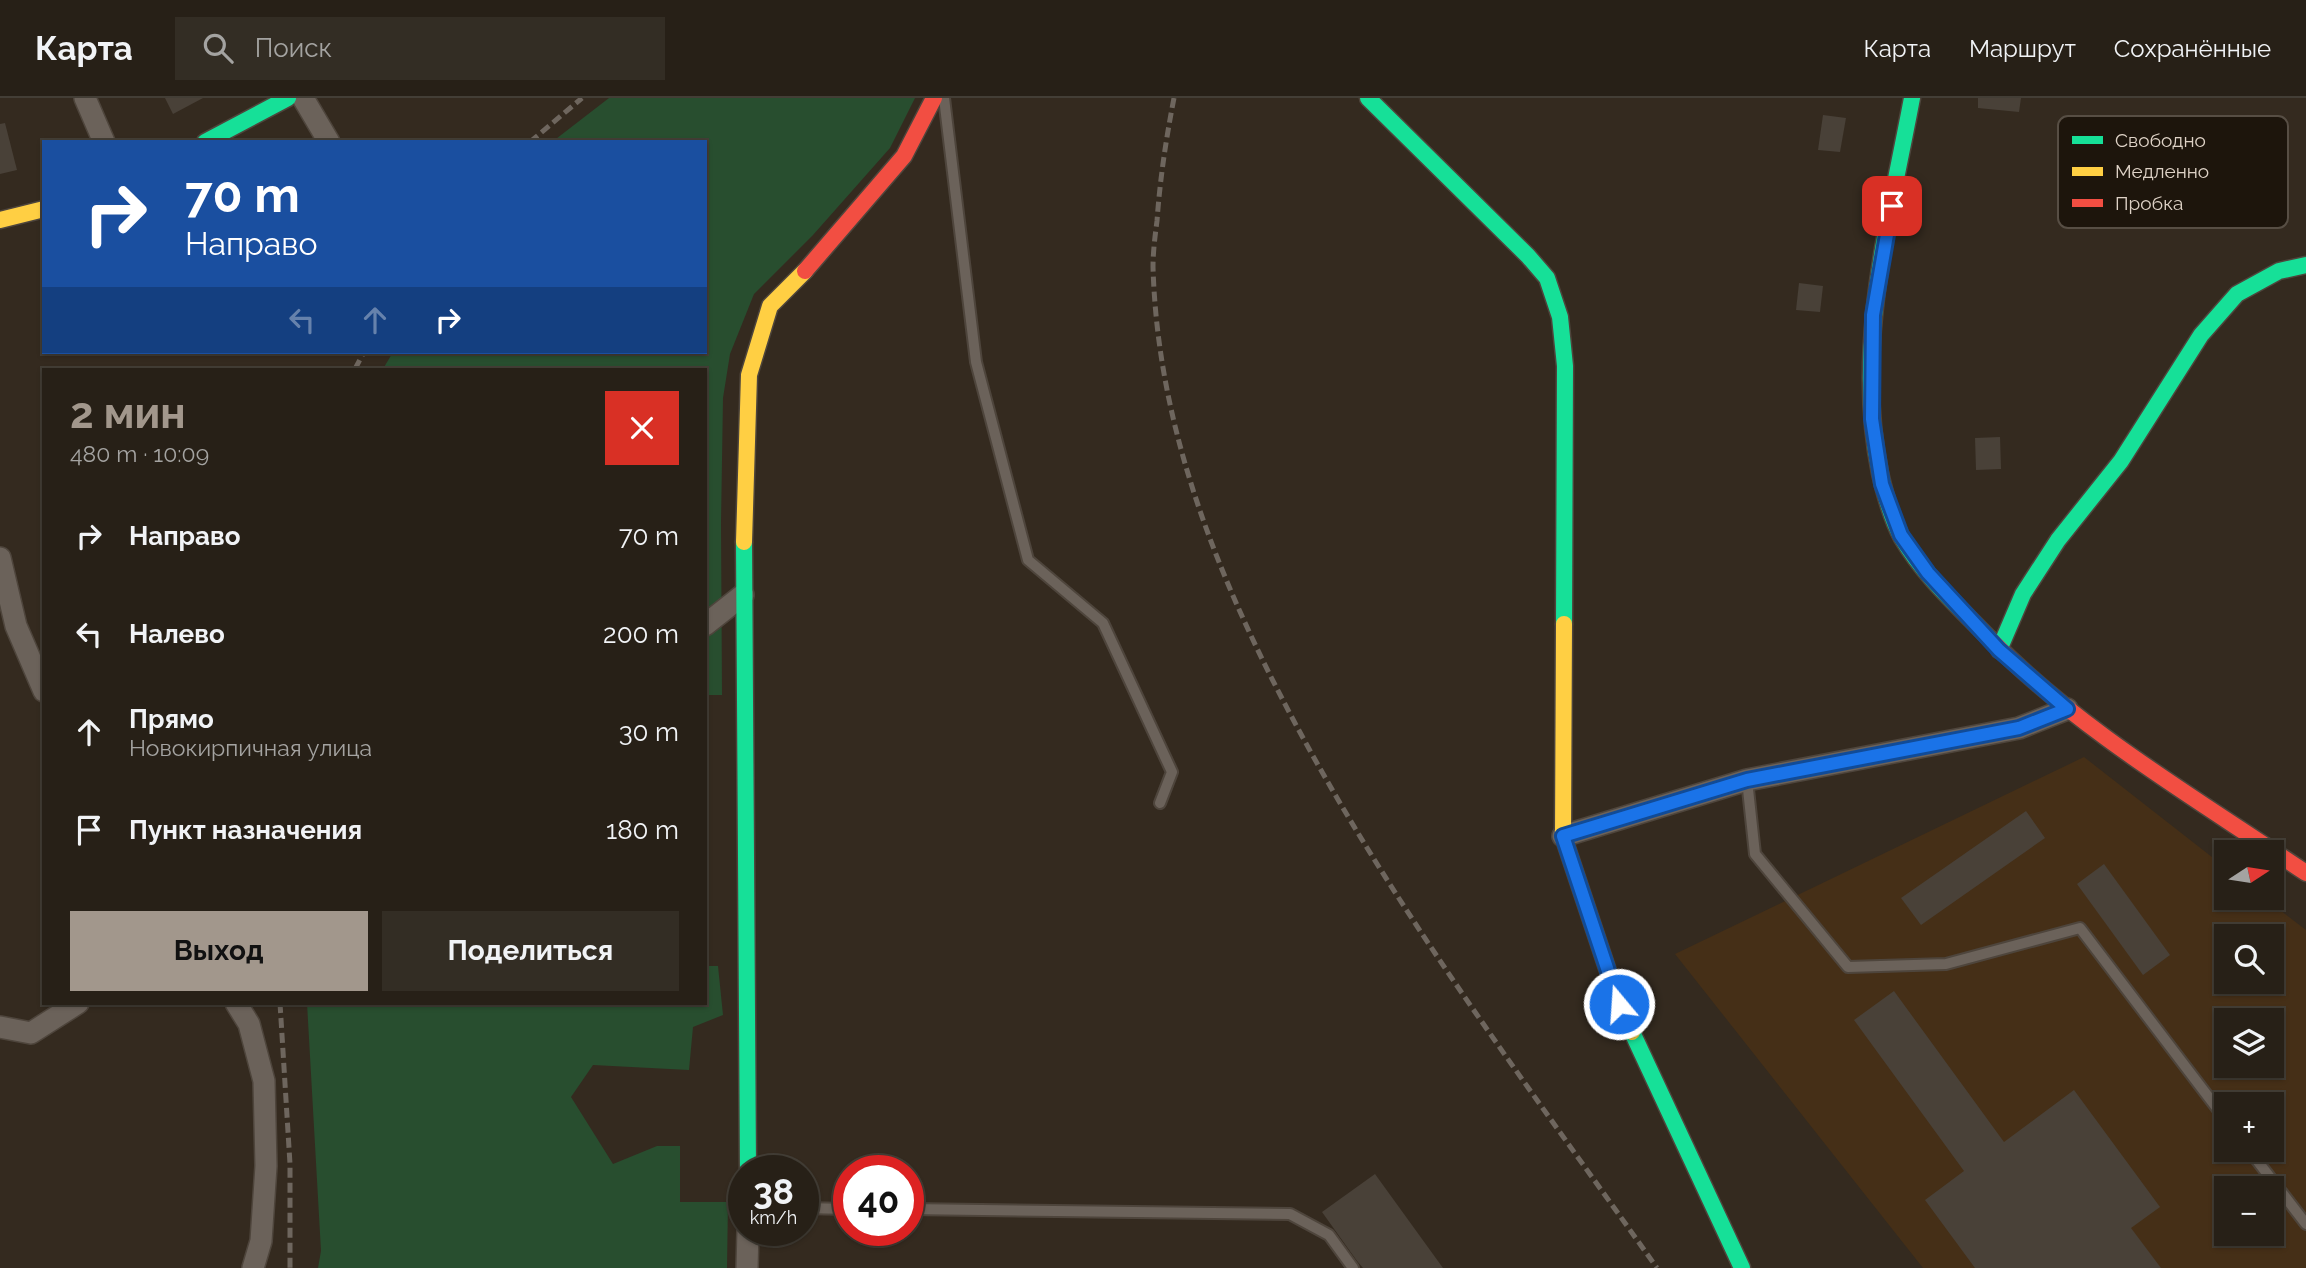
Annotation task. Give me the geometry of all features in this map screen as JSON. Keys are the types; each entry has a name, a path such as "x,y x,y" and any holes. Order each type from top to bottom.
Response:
{"street":[{"path":"85,98 103,140"},
{"path":"209,140 288,98"},
{"path":"303,98 328,140"},
{"path":"748,1155 743,595 749,375 770,306 820,256 904,156 934,98"},
{"path":"1368,98 1528,256 1546,278 1560,317 1565,366 1563,836 1619,1004 1742,1268"},
{"path":"1912,98 1873,315 1872,419 1882,484 1901,535 1928,573 1999,650 2067,709 2306,873"},
{"path":"0,220 42,210"},
{"path":"1999,650 2023,594 2058,540 2121,461 2201,335 2237,294 2278,271 2306,265"},
{"path":"0,558 16,626 42,686"},
{"path":"707,623 743,595"},
{"path":"1563,836 1747,780 2019,728 2067,709"},
{"path":"0,1027 31,1033 75,1005"},
{"path":"237,1005 249,1024 264,1081 266,1166 261,1241 253,1268"},
{"path":"747,1268 748,1246"}],"lane":[{"path":"944,98 976,362 1028,561 1103,623 1171,772 1160,803"},
{"path":"1747,780 1755,854 1848,967 1946,964 2080,928 2214,1104"},
{"path":"2258,1162 2306,1224"},
{"path":"924,1209 1290,1214 1329,1235 1353,1268"}],"shaded area":[{"path":"2084,757 2214,859 2214,910 2280,910 2306,930 2306,1268 1923,1268 1675,954"}],"green space":[{"path":"609,98 915,98 890,148 813,235 754,294 730,354 723,398 722,695 707,695 707,368 384,368 392,354 707,354 707,140 555,140"},
{"path":"707,966 718,966 723,1015 693,1027 689,1070 593,1065 571,1097 613,1164 657,1146 680,1146 680,1202 728,1202 727,1268 318,1268 321,1251 307,1005 707,1005"}],"building":[{"path":"165,98 203,98 173,114"},
{"path":"1978,98 2021,98 2019,112 1978,108"},
{"path":"1823,115 1846,118 1840,152 1818,150"},
{"path":"5,123 17,170 0,174 0,124"},
{"path":"1799,283 1823,286 1820,312 1796,310"},
{"path":"2000,437 2001,469 1976,470 1975,438"},
{"path":"2026,811 2045,838 1921,925 1901,898"},
{"path":"2104,864 2170,955 2143,975 2077,884"},
{"path":"1894,991 2004,1142 2074,1090 2160,1207 2131,1228 2161,1268 1975,1268 1925,1200 1964,1171 1854,1020"},
{"path":"1375,1174 1443,1268 1363,1268 1357,1261 1322,1212"}],"railway":[{"path":"532,140 582,98"},
{"path":"1174,98 1154,250 1158,332 1168,396 1184,459 1203,520 1227,581 1282,699 1392,888 1478,1016 1657,1268"},
{"path":"356,368 363,354"},
{"path":"280,1005 290,1164 290,1268"}],"traffic: fast":[{"path":"209,140 288,98"},
{"path":"1368,98 1547,278 1560,317 1565,366 1564,624"},
{"path":"1912,98 1878,285 1871,379 1873,426 1884,490 1902,538 1931,578 1990,639"},
{"path":"1999,650 2023,594 2058,540 2121,461 2201,335 2237,294 2279,271 2306,265"},
{"path":"744,542 748,1155"},
{"path":"1632,1032 1742,1268"}],"traffic: slow":[{"path":"0,220 42,210"},
{"path":"744,542 749,375 770,306 805,271"},
{"path":"1564,624 1563,836 1619,1004 1632,1032"}],"traffic: jam":[{"path":"805,271 904,156 934,98"},
{"path":"1990,639 2025,673 2102,735 2306,873"}],"route":[{"path":"1619,1004 1563,836 1747,780 2019,728 2067,709 1999,650 1928,573 1901,535 1882,484 1872,419 1873,315 1892,206"}]}
